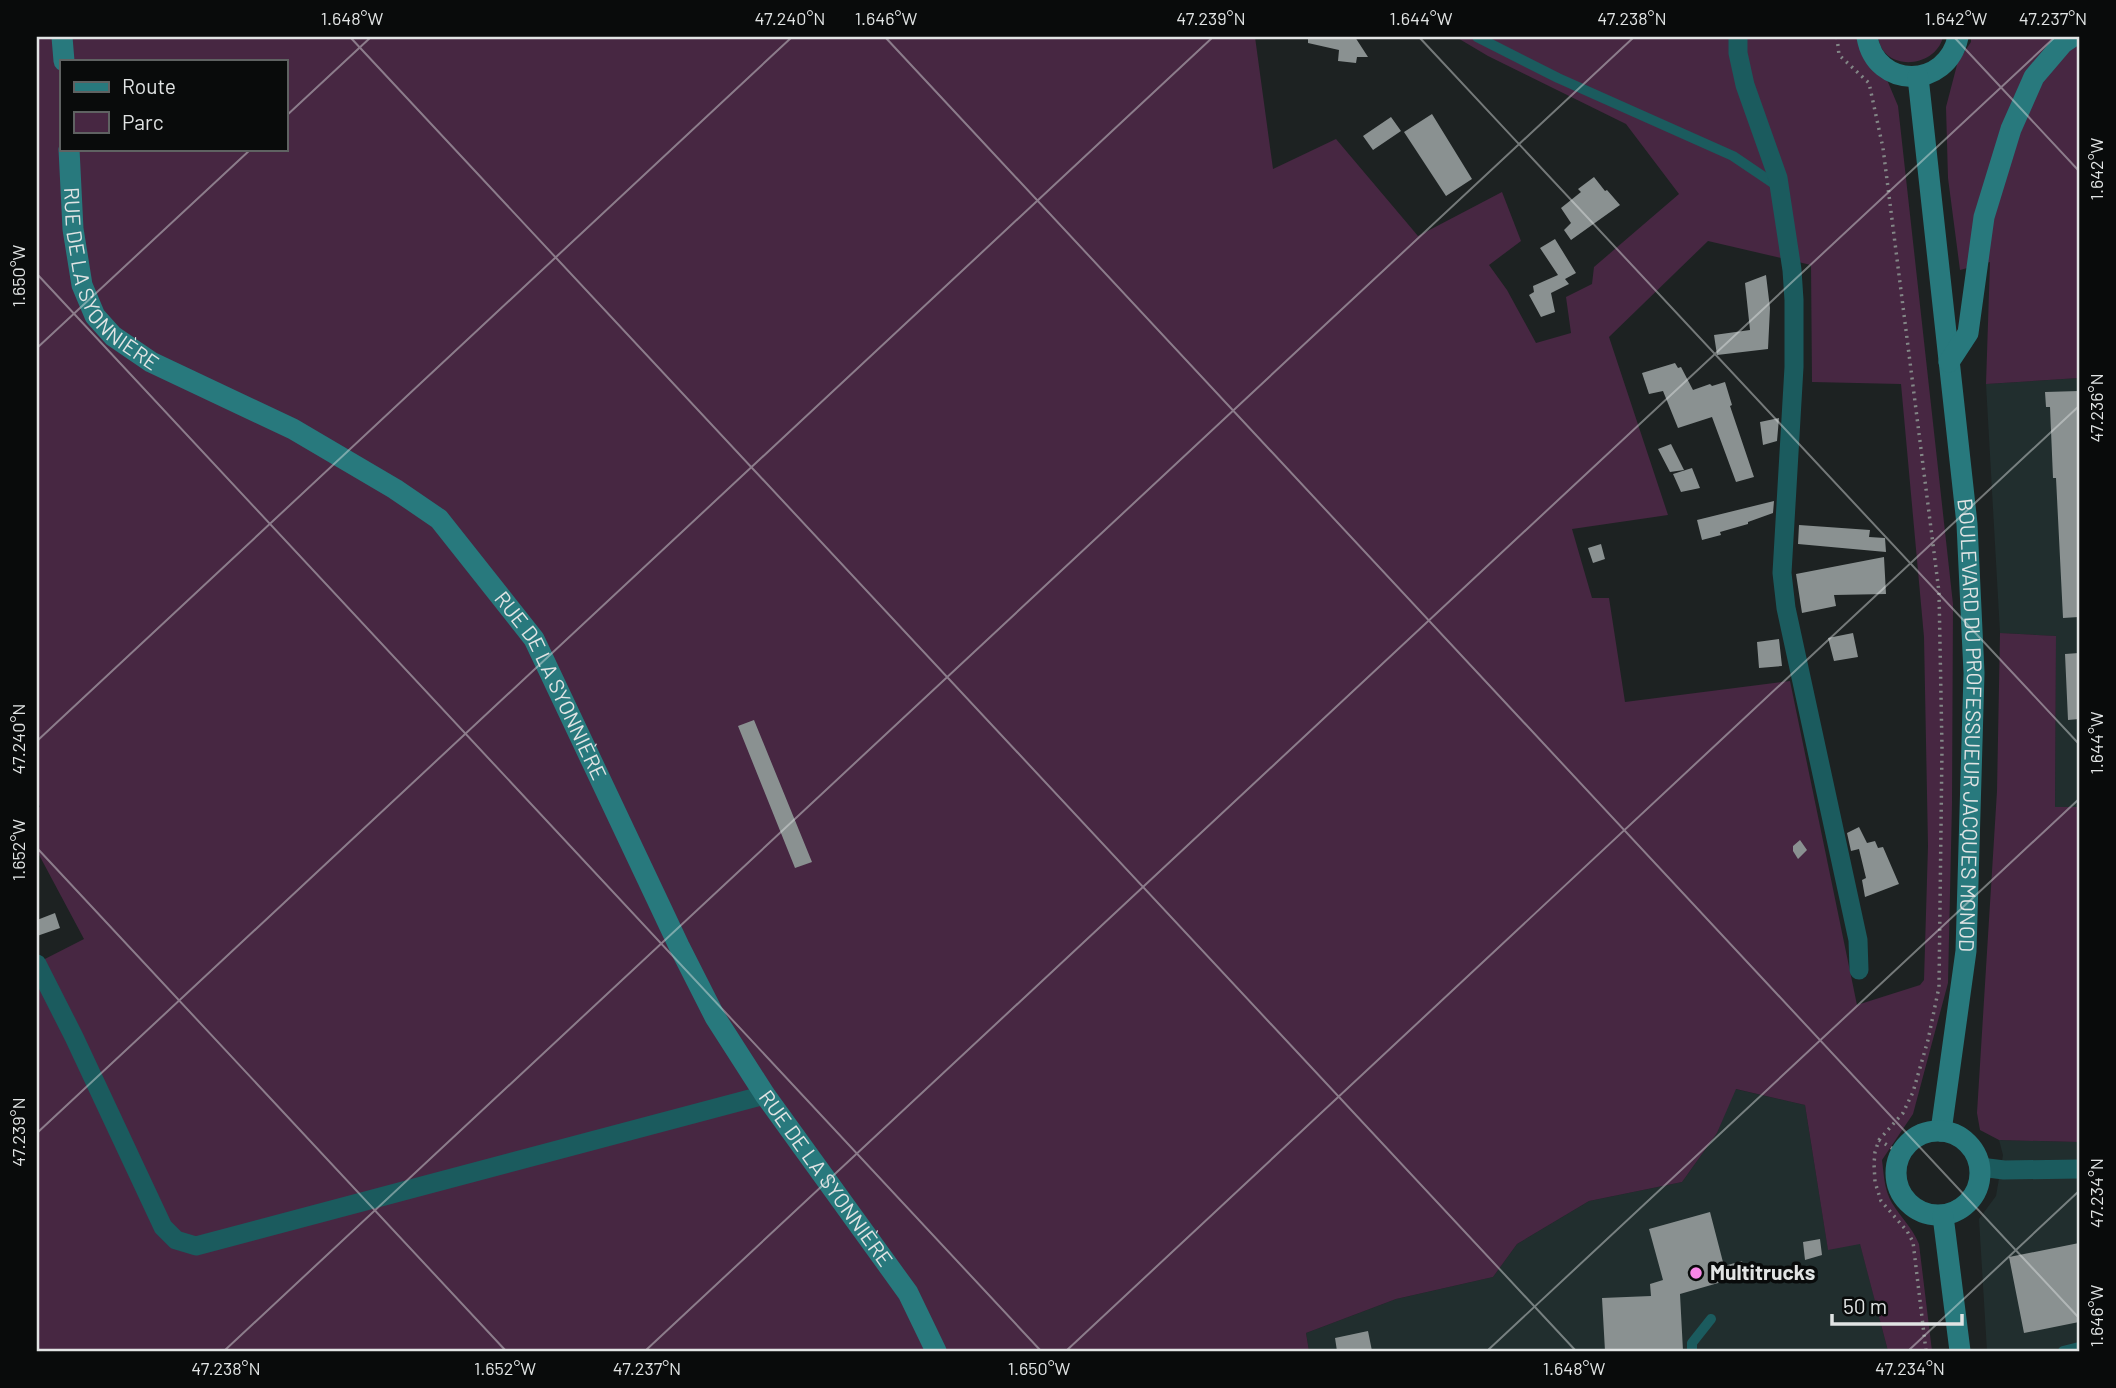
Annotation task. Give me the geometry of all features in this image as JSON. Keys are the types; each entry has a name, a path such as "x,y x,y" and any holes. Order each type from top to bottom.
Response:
{"main road":[{"path":"62,37 64,60"},
{"path":"1867,37 1868,46 1876,60 1888,70 1902,76 1918,77 1932,73 1944,64 1953,53 1958,37"},
{"path":"1949,362 1968,333 1984,217 2011,129 2034,77 2063,43 2072,37"},
{"name":"BOULEVARD DU PROFESSUEUR JACQUES MONOD","path":"1918,77 1967,524 1974,673 1966,951 1941,1131"},
{"name":"RUE DE LA SYONNIÈRE","path":"69,150 73,229 82,285 95,316 113,336 151,362 293,429 395,489 439,519 534,639 715,1017 765,1095 908,1293 936,1351"},
{"path":"1941,1131 1955,1134 1967,1142 1976,1154 1980,1167 1980,1181 1967,1205 1942,1216 1922,1212 1905,1200 1898,1188 1895,1174 1900,1154 1914,1138 1927,1132 1941,1131"},
{"path":"1942,1216 1960,1351"}],"street":[{"path":"1738,37 1738,53 1745,85 1779,187 1794,300 1794,367 1782,573 1786,608 1858,940 1859,970"},
{"path":"37,964 163,1227 176,1240 197,1246 765,1095"},
{"path":"1980,1167 2004,1170 2079,1169"}],"lane":[{"path":"1477,37 1559,78 1733,156 1779,187"},
{"path":"1692,1351 1692,1343 1711,1319"},
{"path":"2063,1351 2079,1347"}],"path":[{"path":"1837,37 1839,55 1869,83 1883,148 1939,592 1942,748 1939,987 1913,1092 1903,1113 1879,1140 1875,1152 1875,1182 1881,1201 1913,1242 1926,1351"},
{"path":"1879,1140 1900,1154"}],"shaded area":[{"path":"2079,378 2079,807 2055,807 2056,636 2000,633 1986,384"},
{"path":"1735,1089 1805,1105 1828,1249 1860,1243 1888,1351 1309,1351 1306,1333 1396,1299 1493,1277 1517,1244 1589,1201 1682,1182 1717,1133"},
{"path":"1999,1140 2079,1142 2079,1351 1987,1351 1979,1219 1996,1196 2003,1155"}],"green space":[{"path":"37,37 1255,37 1273,169 1336,139 1418,236 1502,192 1521,241 1489,265 1507,290 1536,343 1571,333 1566,297 1592,284 1594,267 1679,194 1626,124 1488,56 1456,37 1869,37 1898,106 1953,604 1952,804 1948,983 1913,1114 1882,1160 1889,1198 1919,1244 1932,1351 1888,1351 1860,1244 1828,1250 1805,1105 1736,1089 1717,1133 1682,1182 1589,1201 1517,1244 1493,1277 1396,1299 1306,1333 1309,1351 37,1351 37,963 84,939 37,851 37,808 40,807 37,800","holes":["1708,241 1811,265 1812,382 1901,384 1924,637 1928,846 1924,980 1920,985 1857,1005 1790,681 1625,702 1609,598 1592,598 1572,529 1668,515 1609,337"]},
{"path":"1878,37 1943,37 1938,48 1930,55 1909,62 1889,56"},
{"path":"1971,37 2079,37 2079,378 1986,384 1990,262 1960,270 1948,178 1946,107 1958,61 1971,42"},
{"path":"2000,633 2056,636 2055,807 2079,807 2079,1142 1999,1140 1980,1130 1977,1113 1997,791"}],"building":[{"path":"1308,37 1355,37 1368,57 1357,57 1356,63 1338,61 1339,50 1308,43"},
{"path":"1432,114 1472,179 1446,196 1404,132"},
{"path":"1391,117 1401,131 1373,150 1363,136"},
{"path":"1594,177 1620,205 1571,240 1564,230 1571,223 1561,208 1581,192 1578,189"},
{"path":"1555,239 1576,273 1565,279 1569,284 1551,293 1555,312 1541,317 1529,295 1534,292 1533,286 1558,275 1540,248"},
{"path":"1766,275 1770,308 1768,349 1717,355 1714,335 1750,330 1745,283"},
{"path":"1675,363 1678,368 1681,367 1693,390 1725,382 1732,405 1730,406 1754,477 1736,482 1712,417 1678,428 1663,391 1649,394 1642,373"},
{"path":"2079,391 2079,617 2063,618 2056,478 2053,478 2050,407 2046,407 2045,392"},
{"path":"1779,418 1777,441 1763,445 1760,422"},
{"path":"1671,444 1684,470 1670,472 1658,449"},
{"path":"1692,468 1700,488 1681,492 1673,474"},
{"path":"1774,501 1773,513 1702,540 1697,520"},
{"path":"1799,525 1870,530 1869,537 1885,538 1886,552 1798,544"},
{"path":"1601,544 1605,559 1593,563 1588,548"},
{"path":"1884,557 1886,594 1834,595 1836,606 1802,613 1796,574"},
{"path":"1853,633 1858,657 1834,661 1828,638"},
{"path":"1779,639 1782,666 1759,668 1757,642"},
{"path":"2079,653 2079,719 2068,720 2065,654"},
{"path":"754,720 812,862 795,868 738,726"},
{"path":"1859,827 1867,843 1875,841 1878,848 1883,847 1899,884 1865,897 1862,880 1866,878 1859,849 1851,851 1847,833"},
{"path":"1800,840 1807,850 1798,859 1793,846"},
{"path":"55,913 60,928 37,936 37,920"},
{"path":"1710,1212 1724,1266 1742,1261 1746,1275 1680,1294 1683,1351 1605,1351 1602,1298 1651,1296 1650,1284 1663,1280 1649,1229"},
{"path":"1820,1239 1822,1255 1805,1260 1803,1242"},
{"path":"2079,1243 2079,1322 2024,1333 2009,1257"},
{"path":"1368,1331 1372,1351 1337,1351 1335,1338"}],"place":[{"name":"Multitrucks","path":"1696,1273"}]}
